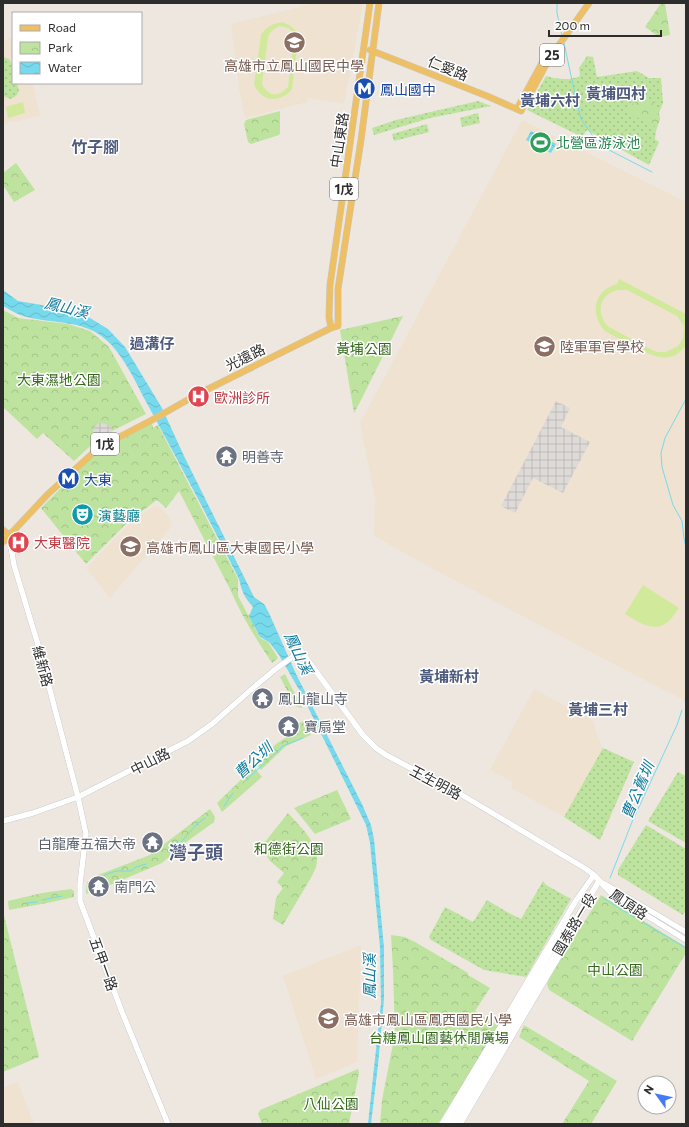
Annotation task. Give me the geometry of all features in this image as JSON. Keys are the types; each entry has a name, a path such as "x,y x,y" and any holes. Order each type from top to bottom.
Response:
{"main road":[{"name":"中山東路","path":"331,328 329,317 330,285 370,3"},
{"name":"中山東路","path":"338,326 338,290 361,140 379,3"},
{"name":"25","path":"519,110 546,56 584,3"},
{"name":"25","path":"519,110 549,59 589,3"},
{"name":"仁愛路","path":"364,49 373,51 519,110"},
{"name":"光遠路","path":"9,535 48,494 93,453 106,444 219,383 331,328 338,326"},
{"path":"3,530 9,535"},
{"name":"1戊","path":"3,542 9,535"},
{"name":"維新路","path":"9,535 14,565 39,648 78,797"},
{"name":"王生明路","path":"295,656 301,652 363,735 376,748 386,755 475,803 586,869 599,881"},
{"name":"中山路","path":"3,821 33,813 78,797 194,738 277,668 295,656"},
{"name":"五甲一路","path":"78,797 86,834 80,884 80,901 122,1012 168,1124"},
{"name":"國泰路一段","path":"442,1124 594,876"},
{"name":"國泰路一段","path":"454,1124 599,881"},
{"name":"國泰路一段","path":"460,1124 596,893 599,881"},
{"name":"鳳頂路","path":"599,881 686,932"},
{"name":"鳳頂路","path":"599,881 612,894 686,940"},
{"name":"國泰路一段","path":"448,1124 541,964"}],"shaded area":[{"name":"高雄市立鳳山國民中學","path":"312,3 363,3 344,104 308,98 307,103 245,118 239,90 231,24"},
{"path":"12,38 12,84 33,84 40,116 3,124 3,40"},
{"name":"陸軍軍官學校","path":"522,120 686,202 686,701 444,575 374,536 375,498 360,423"},
{"path":"556,401 570,408 561,427 590,442 563,493 533,478 515,513 501,506"},
{"path":"99,423 107,424 111,428 112,435 101,441 93,435 94,427"},
{"name":"高雄市鳳山區大東國民小學","path":"158,505 170,518 172,526 110,598 86,568 127,526 151,508"},
{"path":"534,689 592,720 595,724 597,737 603,748 564,817 511,788 513,782 490,770"},
{"name":"高雄市鳳山區鳳西國民小學","path":"361,945 357,1062 316,1079 283,976"},
{"path":"18,1082 34,1124 3,1124 3,1088"}],"green space":[{"path":"661,3 665,3 670,35 659,37 645,27"},
{"path":"282,22 293,28 298,39 292,89 288,94 279,98 271,99 264,97 254,85 261,35 267,27","holes":["279,26 283,26 292,31 294,37 288,87 281,93 271,94 262,84 268,37 274,29"]},
{"path":"587,56 593,57 597,77 637,71 649,78 661,78 663,103 659,113 660,119 655,139 659,142 649,165 587,130 582,137 527,110 546,76 572,79 580,76 579,68"},
{"path":"3,57 9,59 12,64 12,84 17,84 19,91 16,96 11,99 3,96"},
{"path":"651,99 655,101 659,119 653,128 628,111 635,100"},
{"path":"478,101 491,106 430,118 374,135 372,128 396,120"},
{"path":"23,102 25,113 8,118 6,107"},
{"path":"280,111 279,135 251,144 248,142 244,124 246,120"},
{"path":"478,113 480,123 462,127 460,118"},
{"path":"427,124 429,132 394,141 392,134"},
{"path":"16,163 35,190 14,202 3,185 3,173"},
{"path":"619,279 686,314 686,345 680,352 674,356 661,357 640,349 605,331 597,317 596,303 603,291 617,284","holes":["627,290 677,316 684,326 683,338 678,346 666,352 654,351 609,327 602,316 601,305 603,300 612,292"]},
{"name":"大東濕地公園","path":"3,310 18,318 68,324 90,331 109,347 146,414 100,437 74,461 43,433 37,439 3,407"},
{"name":"黃埔公園","path":"403,316 359,404 354,413 340,330"},
{"path":"152,423 153,428 158,425 238,579 238,596 248,615 251,614 260,638 268,642 278,658 272,663 244,618 179,491 166,508 157,500 130,520 86,564 41,508 98,451"},
{"path":"643,585 679,608 664,625 652,627 625,614"},
{"path":"285,674 302,708 295,706 280,677"},
{"path":"304,721 311,735 286,746 261,770 256,764 276,744 293,733 297,724"},
{"path":"603,748 634,762 600,840 564,817"},
{"path":"254,767 262,777 222,812 217,803"},
{"path":"678,772 686,776 686,843 648,821"},
{"path":"337,790 351,819 315,834 294,808"},
{"path":"210,809 215,817 214,822 185,843 162,863 86,894 87,882 98,875 150,855"},
{"name":"和德街公園","path":"288,813 309,837 316,851 317,859 316,867 312,876 283,925 273,919 276,898 283,888 277,882 284,873 270,861 261,847"},
{"path":"646,825 686,849 686,910 683,915 618,875 618,870"},
{"path":"543,881 546,885 571,899 526,977 484,970 431,940 429,937 445,907 473,922 487,900 521,919"},
{"path":"71,889 74,891 74,897 9,910 8,901 42,893"},
{"name":"中山公園","path":"601,895 686,947 686,953 632,1041 549,990 547,984"},
{"path":"3,911 39,1057 3,1072"},
{"name":"台糖鳳山園藝休閒廣場","path":"391,935 405,937 415,942 468,973 468,975 490,988 475,1011 499,1026 438,1124 380,1124 382,1100 395,1034"},
{"path":"524,1025 617,1081 591,1124 562,1124 589,1081 519,1037"},
{"name":"八仙公園","path":"358,1069 359,1073 349,1124 262,1124 258,1114 260,1110"}],"water":[{"name":"北營區游泳池","path":"531,131 556,144 551,153 526,140"},
{"path":"3,290 18,301 65,309 90,318 108,329 125,347 162,408 184,456 254,597 264,604 269,613 296,674 362,804 371,825 374,839 384,948 384,999 371,1124 368,1124 381,1003 380,947 370,843 366,825 301,693 279,655 269,642 260,637 249,616 253,607 244,594 239,579 134,378 116,350 100,335 84,327 67,323 40,320 16,313 3,306"}],"waterway":[{"name":"曹公舊圳","path":"557,3 557,13 562,36"},
{"name":"曹公舊圳","path":"564,43 581,119 595,139 609,150 652,172"},
{"name":"曹公舊圳","path":"686,399 665,438 661,453 662,467 673,505 682,521 686,548"},
{"name":"曹公舊圳","path":"610,878 632,822 677,725 682,710"},
{"name":"曹公圳","path":"315,732 320,730"},
{"name":"曹公圳","path":"243,783 283,746 303,738"},
{"name":"曹公圳","path":"224,806 233,793"},
{"name":"曹公圳","path":"170,853 175,843 180,843 197,824 205,818"},
{"name":"曹公圳","path":"87,889 91,884 107,874 116,871 131,871 136,867 146,864"},
{"name":"曹公圳","path":"42,900 62,896"},
{"name":"曹公舊圳","path":"603,898 637,919"},
{"name":"曹公圳","path":"27,903 37,902"},
{"name":"曹公舊圳","path":"644,923 686,948"}],"place":[{"name":"高雄市立鳳山國民中學","path":"294,43"},
{"name":"鳳山國中","path":"364,89"},
{"name":"北營區游泳池","path":"541,142"},
{"name":"陸軍軍官學校","path":"544,346"},
{"name":"歐洲診所","path":"199,397"},
{"name":"明善寺","path":"227,456"},
{"name":"大東","path":"69,479"},
{"name":"演藝廳","path":"82,515"},
{"name":"大東醫院","path":"19,542"},
{"name":"高雄市鳳山區大東國民小學","path":"131,547"},
{"name":"鳳山龍山寺","path":"262,698"},
{"name":"寶扇堂","path":"289,726"},
{"name":"白龍庵五福大帝","path":"152,843"},
{"name":"南門公","path":"98,886"},
{"name":"高雄市鳳山區鳳西國民小學","path":"328,1019"}],"district":[{"name":"黃埔四村","path":"616,93"},
{"name":"黃埔六村","path":"550,100"},
{"name":"竹子腳","path":"95,146"},
{"name":"過溝仔","path":"152,343"},
{"name":"黃埔新村","path":"449,676"},
{"name":"黃埔三村","path":"598,709"},
{"name":"灣子頭","path":"196,852"}],"water label":[{"name":"鳳山溪","path":"67,307"},
{"name":"鳳山溪","path":"299,653"},
{"name":"鳳山溪","path":"369,976"}]}
